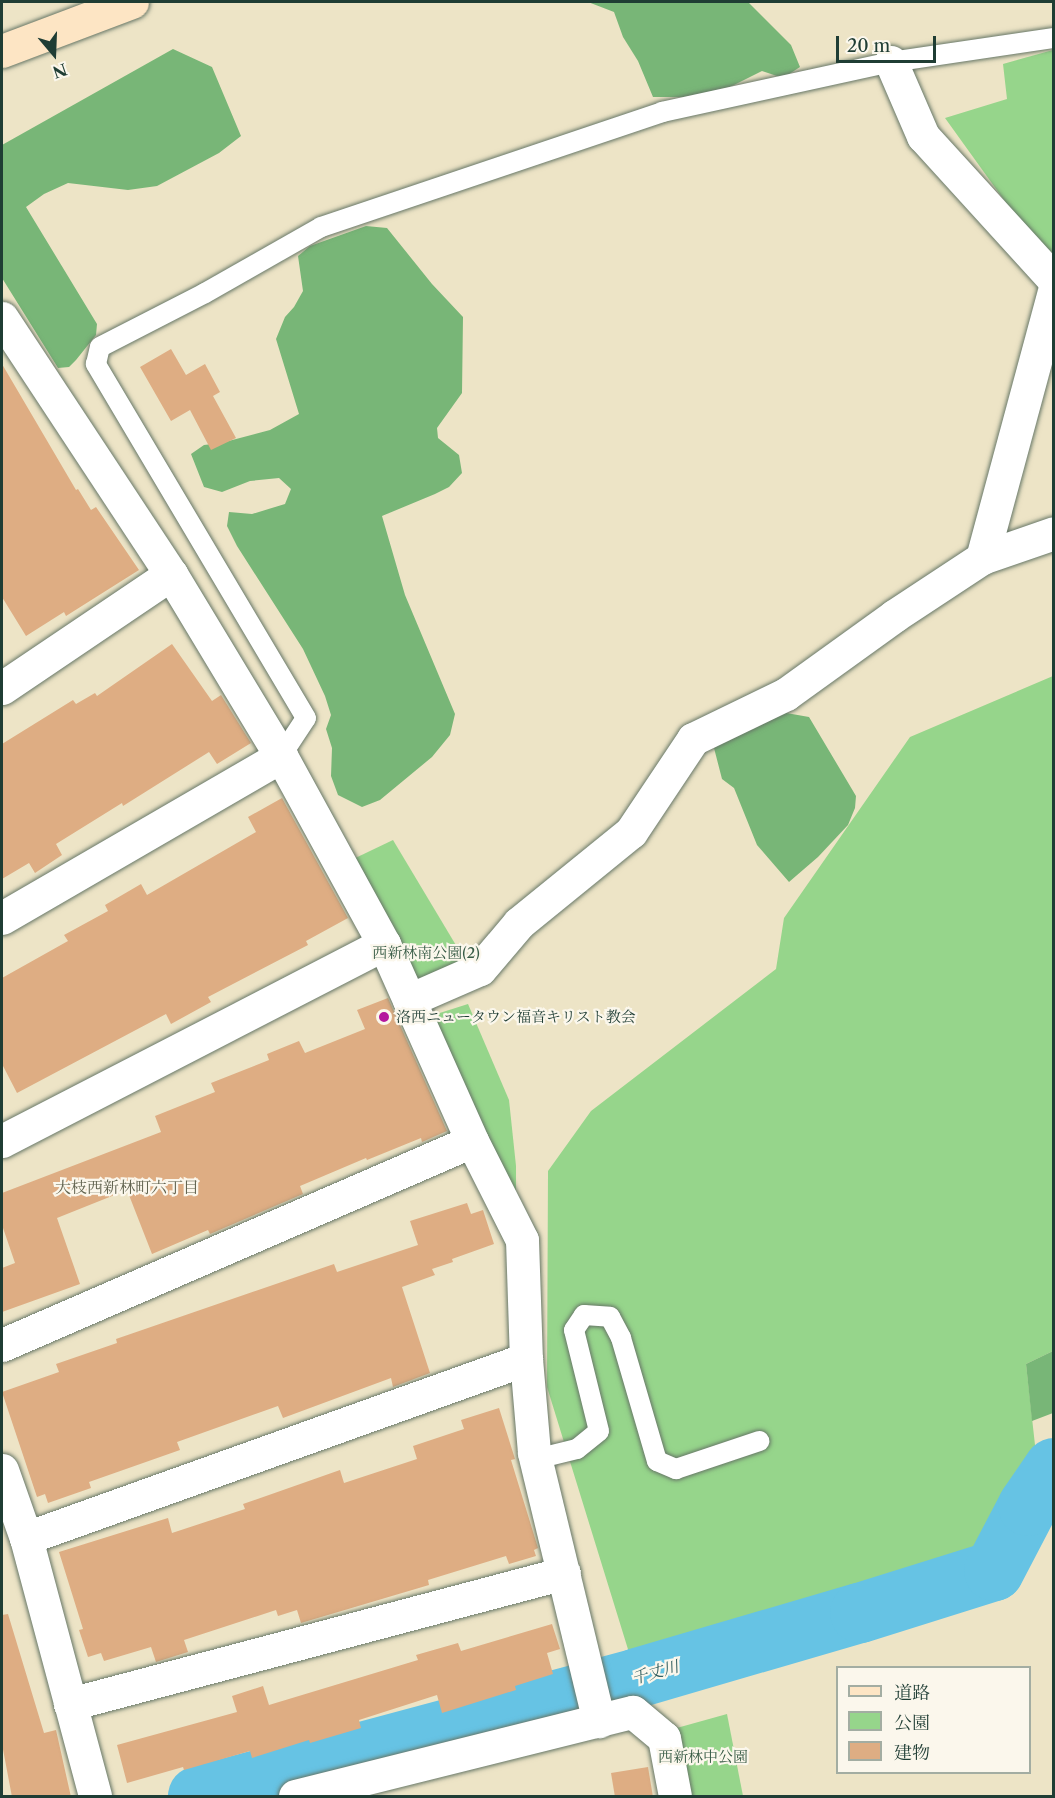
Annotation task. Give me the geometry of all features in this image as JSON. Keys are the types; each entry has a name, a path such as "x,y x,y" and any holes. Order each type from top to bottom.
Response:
{"main road":[{"path":"2,51 132,2"}],"street":[{"path":"891,62 923,136 1053,280"},
{"path":"982,558 1053,291"},
{"path":"2,318 171,574 281,756 384,944 472,1141 522,1239 526,1359 536,1459 599,1721"},
{"path":"409,1000 480,969 519,923 631,832 693,739 786,694 894,616 982,558 1053,533"},
{"path":"6,675 171,574"},
{"path":"2,918 281,756"},
{"path":"2,1141 384,944"},
{"path":"2,1345 472,1141"},
{"path":"26,1538 526,1359"},
{"path":"2,1470 26,1538 94,1791"},
{"path":"70,1704 564,1573"},
{"path":"296,1797 633,1712 664,1738 675,1797"}],"lane":[{"path":"281,756 306,718 96,364 100,347 205,293 321,227 662,112 891,62 1053,38"},
{"path":"536,1459 578,1449 599,1431 573,1330 584,1315 610,1317 621,1338 657,1461 675,1469 759,1441"}],"green space":[{"path":"588,2 748,2 791,45 800,67 783,78 762,71 730,87 691,97 653,97 638,61 623,37 614,12"},
{"path":"173,49 212,67 241,136 219,153 157,186 128,190 68,183 44,194 26,207 97,324 96,335 76,360 69,367 58,368 2,278 2,145"},
{"path":"1053,50 1053,268 945,118 1007,99 1003,64"},
{"path":"366,226 387,228 432,284 463,317 462,393 437,428 438,438 459,455 462,473 449,487 382,516 405,595 455,714 450,735 432,757 380,800 362,807 338,795 331,776 332,748 326,729 331,715 325,696 303,649 237,546 227,526 229,512 252,514 285,504 291,489 279,478 250,481 222,492 204,487 191,454 204,445 221,443 270,430 299,414 276,339 285,317 303,291 298,256 310,246"},
{"path":"1053,676 1053,1351 1026,1364 1036,1454 978,1558 631,1659 547,1387 548,1171 591,1111 776,969 784,918 910,737"},
{"path":"775,711 809,717 856,796 855,808 848,825 818,857 789,882 757,845 734,788 722,779 714,748 749,723"},
{"name":"西新林南公園(2)","path":"393,840 469,967 411,992 347,862"},
{"path":"468,1004 509,1100 516,1166 516,1227 424,1018"},
{"path":"1053,1351 1053,1413 1032,1421 1026,1364"},
{"name":"西新林中公園","path":"727,1714 743,1796 680,1796 666,1731"}],"building":[{"path":"171,349 186,375 205,364 220,392 213,396 236,438 211,450 190,410 171,421 140,367"},
{"path":"2,364 76,490 78,489 91,510 96,507 139,570 66,616 64,612 26,636 2,597"},
{"path":"172,644 212,701 221,695 251,743 217,764 209,752 123,806 122,803 56,844 62,855 35,873 29,863 2,879 2,744 73,700 76,704 95,693 97,696"},
{"path":"282,798 348,918 306,941 308,945 208,997 211,1002 171,1024 166,1014 17,1093 2,1064 2,978 68,941 64,935 108,911 105,905 141,884 147,895 256,832 248,817"},
{"path":"388,998 447,1131 422,1142 421,1138 367,1160 366,1158 300,1186 303,1194 210,1234 208,1230 152,1254 127,1190 57,1218 80,1284 2,1312 2,1268 15,1263 2,1225 2,1193 161,1132 155,1116 215,1092 211,1083 269,1060 267,1054 299,1041 305,1053 365,1029 357,1010"},
{"path":"467,1203 471,1214 483,1210 494,1244 452,1259 453,1262 432,1269 435,1275 402,1287 430,1373 393,1387 391,1378 283,1418 278,1406 177,1442 180,1450 89,1482 91,1488 48,1503 45,1494 37,1497 2,1392 59,1372 56,1364 117,1343 116,1339 334,1264 337,1272 418,1245 410,1221"},
{"path":"499,1408 515,1459 511,1460 538,1548 534,1550 536,1556 509,1564 506,1556 428,1580 429,1585 301,1623 297,1610 278,1616 276,1610 184,1640 188,1652 156,1662 151,1647 104,1661 101,1653 88,1657 79,1630 83,1629 59,1552 168,1518 172,1533 245,1509 243,1504 340,1470 344,1483 417,1459 413,1446 464,1429 461,1420"},
{"path":"8,1614 44,1733 56,1730 71,1797 12,1797 2,1744 2,1615"},
{"path":"552,1624 560,1649 547,1653 553,1674 515,1686 516,1690 442,1713 437,1695 359,1720 361,1728 310,1743 309,1740 252,1758 250,1751 127,1783 117,1745 237,1712 232,1696 263,1686 269,1705 418,1660 416,1655 458,1643 461,1651"},
{"path":"648,1767 653,1797 615,1797 611,1773"}],"waterway":[{"name":"千丈川","path":"198,1796 637,1678 994,1571 1028,1506 1054,1468"}],"place":[{"name":"洛西ニュータウン福音キリスト教会","path":"384,1017"}],"district":[{"name":"大枝西新林町六丁目","path":"127,1187"}]}
